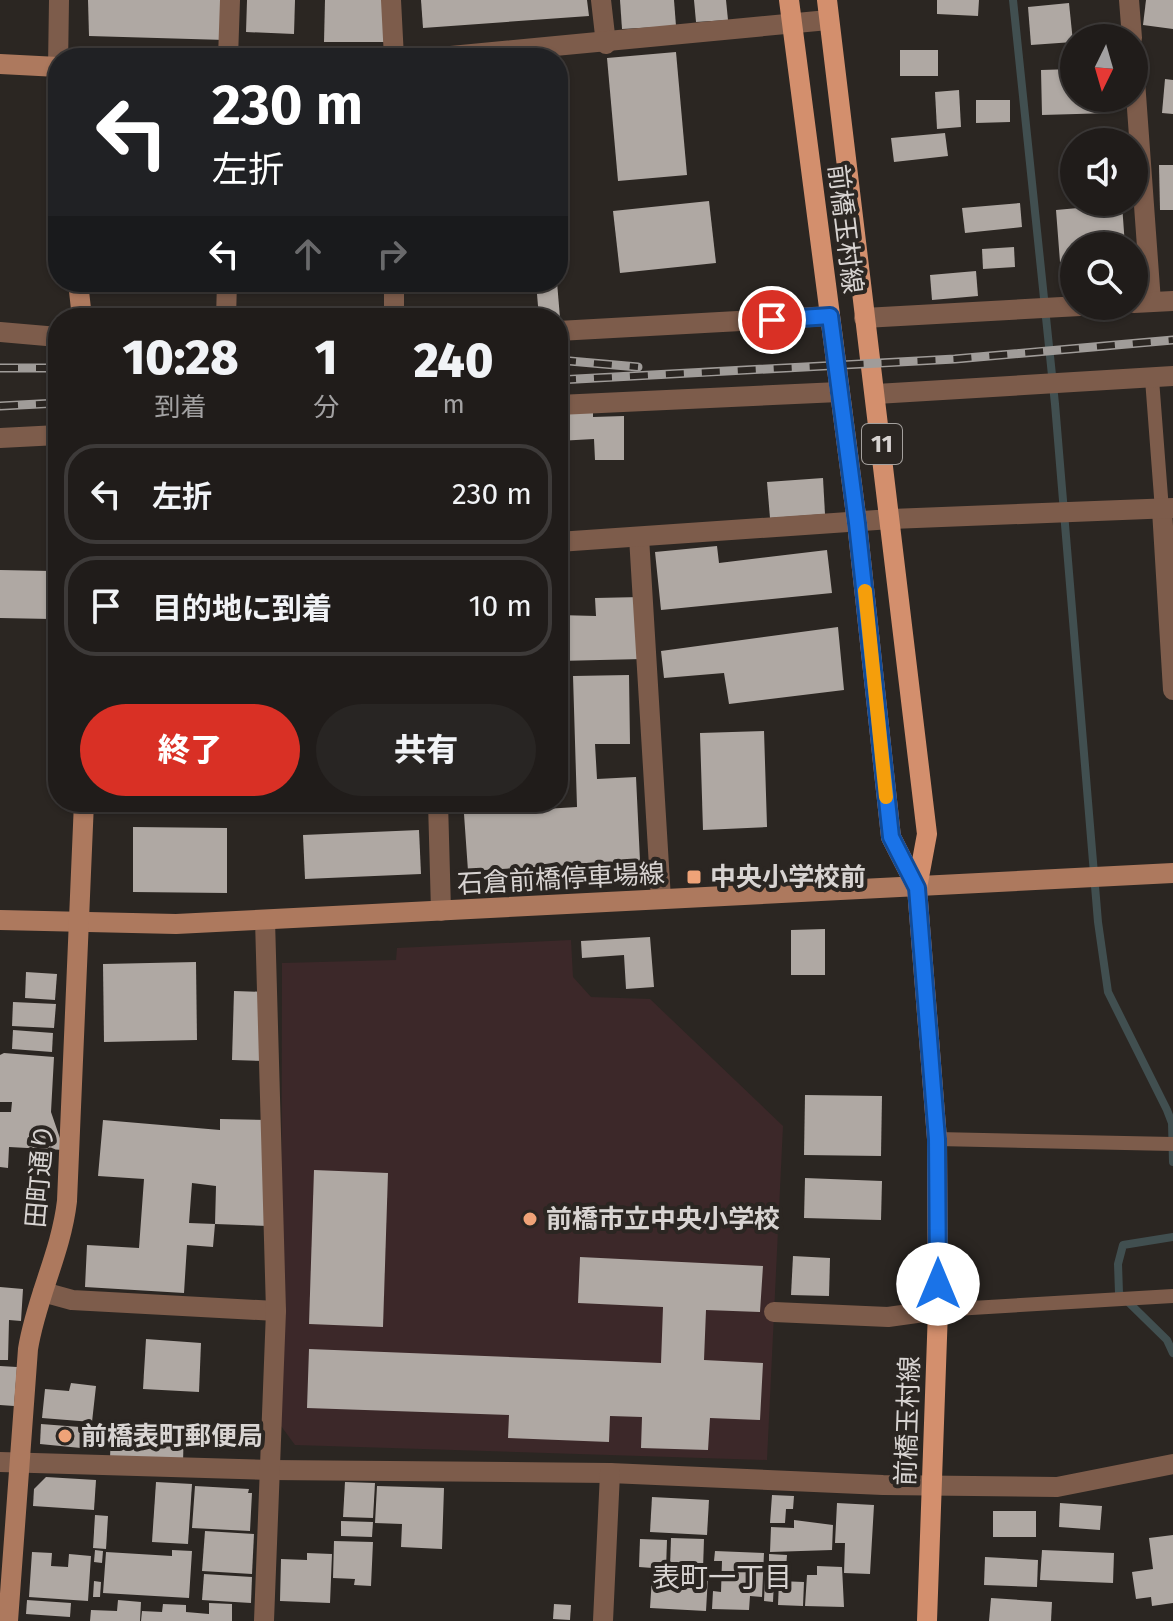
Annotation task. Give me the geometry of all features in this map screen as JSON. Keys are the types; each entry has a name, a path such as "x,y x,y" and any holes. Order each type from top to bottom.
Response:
{"main road":[{"name":"前橋玉村線","path":"789,0 857,523 891,837 917,888"},
{"name":"前橋玉村線","path":"827,10 927,834 917,888 937,1139 938,1310 927,1621"},
{"path":"0,64 48,68"},
{"name":"田町通り","path":"8,1621 9,1463 28,1349 60,1242 67,1201 84,812"},
{"name":"石倉前橋停車場線","path":"0,920 176,924 1173,873"}],"street":[{"path":"58,48 59,0"},
{"path":"228,48 230,0"},
{"path":"391,0 393,48"},
{"path":"601,0 606,44"},
{"path":"1129,0 1131,24"},
{"path":"556,48 793,24 827,10"},
{"path":"1136,112 1140,232"},
{"path":"1148,302 1173,301"},
{"path":"864,318 1060,307"},
{"path":"568,330 830,316"},
{"path":"0,332 48,336"},
{"path":"876,394 1173,376"},
{"path":"568,405 839,392"},
{"path":"0,438 48,436"},
{"path":"568,541 891,519 1167,509 1173,690"},
{"path":"639,537 661,899"},
{"path":"438,812 441,911"},
{"path":"264,1621 276,1311 265,920"},
{"path":"43,1292 72,1300 276,1311"},
{"path":"774,1312 888,1317 938,1310"},
{"path":"9,1463 270,1470 610,1473 1057,1487 1170,1464"},
{"path":"603,1621 610,1473"}],"lane":[{"path":"1152,379 1167,509"},
{"path":"937,1139 1167,1144"},
{"path":"938,1310 1173,1296"}],"shaded area":[{"name":"前橋市立中央小学校","path":"571,940 573,977 591,997 650,999 783,1126 767,1460 295,1445 281,1426 282,963 396,960 397,948"}],"building":[{"path":"88,0 226,0 225,40 89,36"},
{"path":"247,0 295,0 294,34 246,32"},
{"path":"325,0 389,0 389,42 324,42"},
{"path":"421,0 587,0 589,16 423,28"},
{"path":"620,0 674,0 676,26 622,29"},
{"path":"694,0 726,0 728,20 696,22"},
{"path":"937,0 979,0 978,16 937,14"},
{"path":"1146,0 1173,0 1173,29 1143,24"},
{"path":"1069,3 1071,24 1060,24 1060,43 1031,45 1028,7"},
{"path":"900,50 938,50 938,76 900,76"},
{"path":"676,52 687,175 618,181 607,58"},
{"path":"1060,69 1060,112 1111,113 1042,115 1041,70"},
{"path":"1165,79 1173,80 1173,114 1162,113"},
{"path":"959,90 961,127 937,129 935,92"},
{"path":"976,100 1010,100 1010,122 976,123"},
{"path":"945,133 948,156 894,162 891,138"},
{"path":"1159,165 1173,165 1173,210 1160,210"},
{"path":"709,201 716,263 620,273 613,211"},
{"path":"1020,203 1022,227 965,233 962,208"},
{"path":"1056,210 1060,210 1060,216 1123,216 1124,232 1060,232 1060,262"},
{"path":"1014,247 1015,267 983,269 982,249"},
{"path":"976,271 978,296 932,300 930,275"},
{"path":"537,292 558,292 559,308 538,308"},
{"path":"593,409 593,417 624,416 624,460 595,460 594,439 568,440 568,411"},
{"path":"823,478 825,514 770,518 767,482"},
{"path":"717,546 719,563 827,550 832,593 661,610 655,552"},
{"path":"0,570 48,571 48,619 0,618"},
{"path":"641,597 642,659 568,661 568,615 596,616 595,598"},
{"path":"838,627 844,690 729,704 724,673 664,678 661,651"},
{"path":"629,675 630,744 595,744 597,779 636,777 640,861 468,871 464,814 568,812 568,808 577,807 573,676"},
{"path":"764,731 767,827 703,830 700,733"},
{"path":"133,827 227,828 227,893 133,892"},
{"path":"419,830 421,874 305,879 303,835"},
{"path":"825,929 825,975 791,975 791,930"},
{"path":"650,937 654,987 626,989 624,955 582,958 581,941"},
{"path":"196,962 197,1040 104,1042 103,964"},
{"path":"26,972 57,974 55,1000 25,998"},
{"path":"234,991 268,992 267,1061 232,1060"},
{"path":"13,1002 56,1004 54,1028 12,1026"},
{"path":"13,1030 53,1033 52,1052 12,1049"},
{"path":"0,1055 54,1057 51,1112 64,1150 9,1147 8,1168 0,1167 0,1112 11,1112 12,1102 0,1102"},
{"path":"805,1095 882,1096 881,1156 804,1155"},
{"path":"220,1119 268,1120 268,1226 215,1224 213,1247 187,1245 184,1293 85,1287 87,1245 139,1248 144,1179 98,1176 103,1120 220,1130","holes":["192,1183 216,1186 215,1224 189,1223"]},
{"path":"314,1170 388,1173 383,1327 309,1324"},
{"path":"805,1178 882,1181 881,1220 804,1218"},
{"path":"793,1256 830,1258 829,1296 791,1295"},
{"path":"580,1257 763,1266 760,1312 706,1310 704,1360 763,1363 760,1420 710,1418 708,1450 641,1448 642,1417 610,1416 609,1442 508,1438 509,1415 307,1408 309,1349 661,1363 663,1307 578,1303"},
{"path":"0,1287 23,1289 21,1321 9,1320 8,1360 0,1360"},
{"path":"146,1339 201,1343 199,1392 143,1389"},
{"path":"0,1366 17,1367 14,1406 0,1405"},
{"path":"71,1383 96,1386 92,1422 42,1418 45,1389 69,1391"},
{"path":"41,1424 93,1428 91,1449 40,1444"},
{"path":"111,1424 184,1426 183,1462 110,1460"},
{"path":"46,1477 96,1480 94,1510 33,1506 34,1489"},
{"path":"156,1482 192,1484 188,1544 152,1542"},
{"path":"345,1482 375,1483 373,1518 343,1517"},
{"path":"195,1486 249,1489 248,1493 252,1493 250,1531 192,1528"},
{"path":"377,1486 444,1488 442,1549 401,1547 402,1524 375,1523"},
{"path":"772,1495 794,1496 793,1509 786,1509 785,1523 770,1523"},
{"path":"652,1497 709,1500 707,1535 650,1532"},
{"path":"837,1503 874,1505 870,1574 844,1573 845,1543 835,1543"},
{"path":"1060,1503 1102,1506 1100,1530 1059,1527"},
{"path":"993,1511 1036,1511 1036,1537 993,1537"},
{"path":"95,1515 108,1516 106,1549 93,1548"},
{"path":"794,1520 833,1525 832,1550 770,1552 771,1527 794,1528"},
{"path":"341,1521 373,1522 372,1537 341,1536"},
{"path":"205,1531 254,1534 252,1574 202,1571"},
{"path":"1173,1535 1173,1603 1152,1606 1151,1597 1136,1599 1132,1572 1153,1569 1149,1538"},
{"path":"671,1538 704,1539 703,1569 670,1567"},
{"path":"640,1539 667,1540 666,1569 639,1567"},
{"path":"334,1541 373,1542 371,1586 354,1585 355,1579 333,1578"},
{"path":"95,1550 103,1551 102,1563 94,1562"},
{"path":"172,1550 192,1551 189,1598 103,1593 106,1552 172,1556"},
{"path":"1042,1550 1114,1553 1113,1583 1040,1580"},
{"path":"715,1551 764,1553 762,1597 750,1596 749,1610 712,1609 713,1591 721,1592 722,1561 714,1561"},
{"path":"32,1552 52,1553 51,1566 68,1567 69,1554 91,1556 88,1601 29,1597"},
{"path":"307,1553 332,1554 330,1603 280,1601 281,1559 307,1560"},
{"path":"769,1554 787,1555 786,1568 769,1567"},
{"path":"985,1557 1038,1560 1037,1587 984,1585"},
{"path":"817,1566 842,1567 844,1607 805,1606 807,1575 817,1575"},
{"path":"204,1574 252,1577 251,1603 202,1600"},
{"path":"675,1575 708,1576 706,1611 650,1608 652,1578 675,1579"},
{"path":"765,1578 774,1579 773,1602 764,1601"},
{"path":"94,1581 101,1582 100,1597 93,1597"},
{"path":"779,1581 804,1582 803,1606 778,1605"},
{"path":"991,1598 1052,1602 1051,1621 989,1621"},
{"path":"27,1600 71,1603 70,1617 26,1614"},
{"path":"118,1600 141,1602 140,1621 90,1621 91,1610 117,1611"},
{"path":"209,1603 232,1604 232,1621 141,1621 142,1611 162,1612 163,1604 186,1605 186,1612 209,1614"},
{"path":"554,1604 571,1605 570,1620 553,1619"}],"waterway":[{"path":"1013,0 1055,404 1098,922 1108,992 1172,1123 1173,1162"},
{"path":"1173,1237 1123,1245 1118,1264 1119,1293 1167,1340 1173,1353"}],"railway":[{"path":"568,379 955,359 1173,340"},
{"path":"568,361 638,367"},
{"path":"0,368 48,368"},
{"path":"0,406 48,404"}],"slow traffic":[{"path":"865,591 874,704 886,797"}],"place":[{"name":"中央小学校前","path":"694,877"},
{"name":"前橋市立中央小学校","path":"530,1219"},
{"name":"前橋表町郵便局","path":"65,1436"}],"district":[{"name":"表町一丁目","path":"722,1577"}],"route":[{"path":"772,320 830,316 857,523 874,704 891,837 917,888 937,1139 938,1284"}]}
